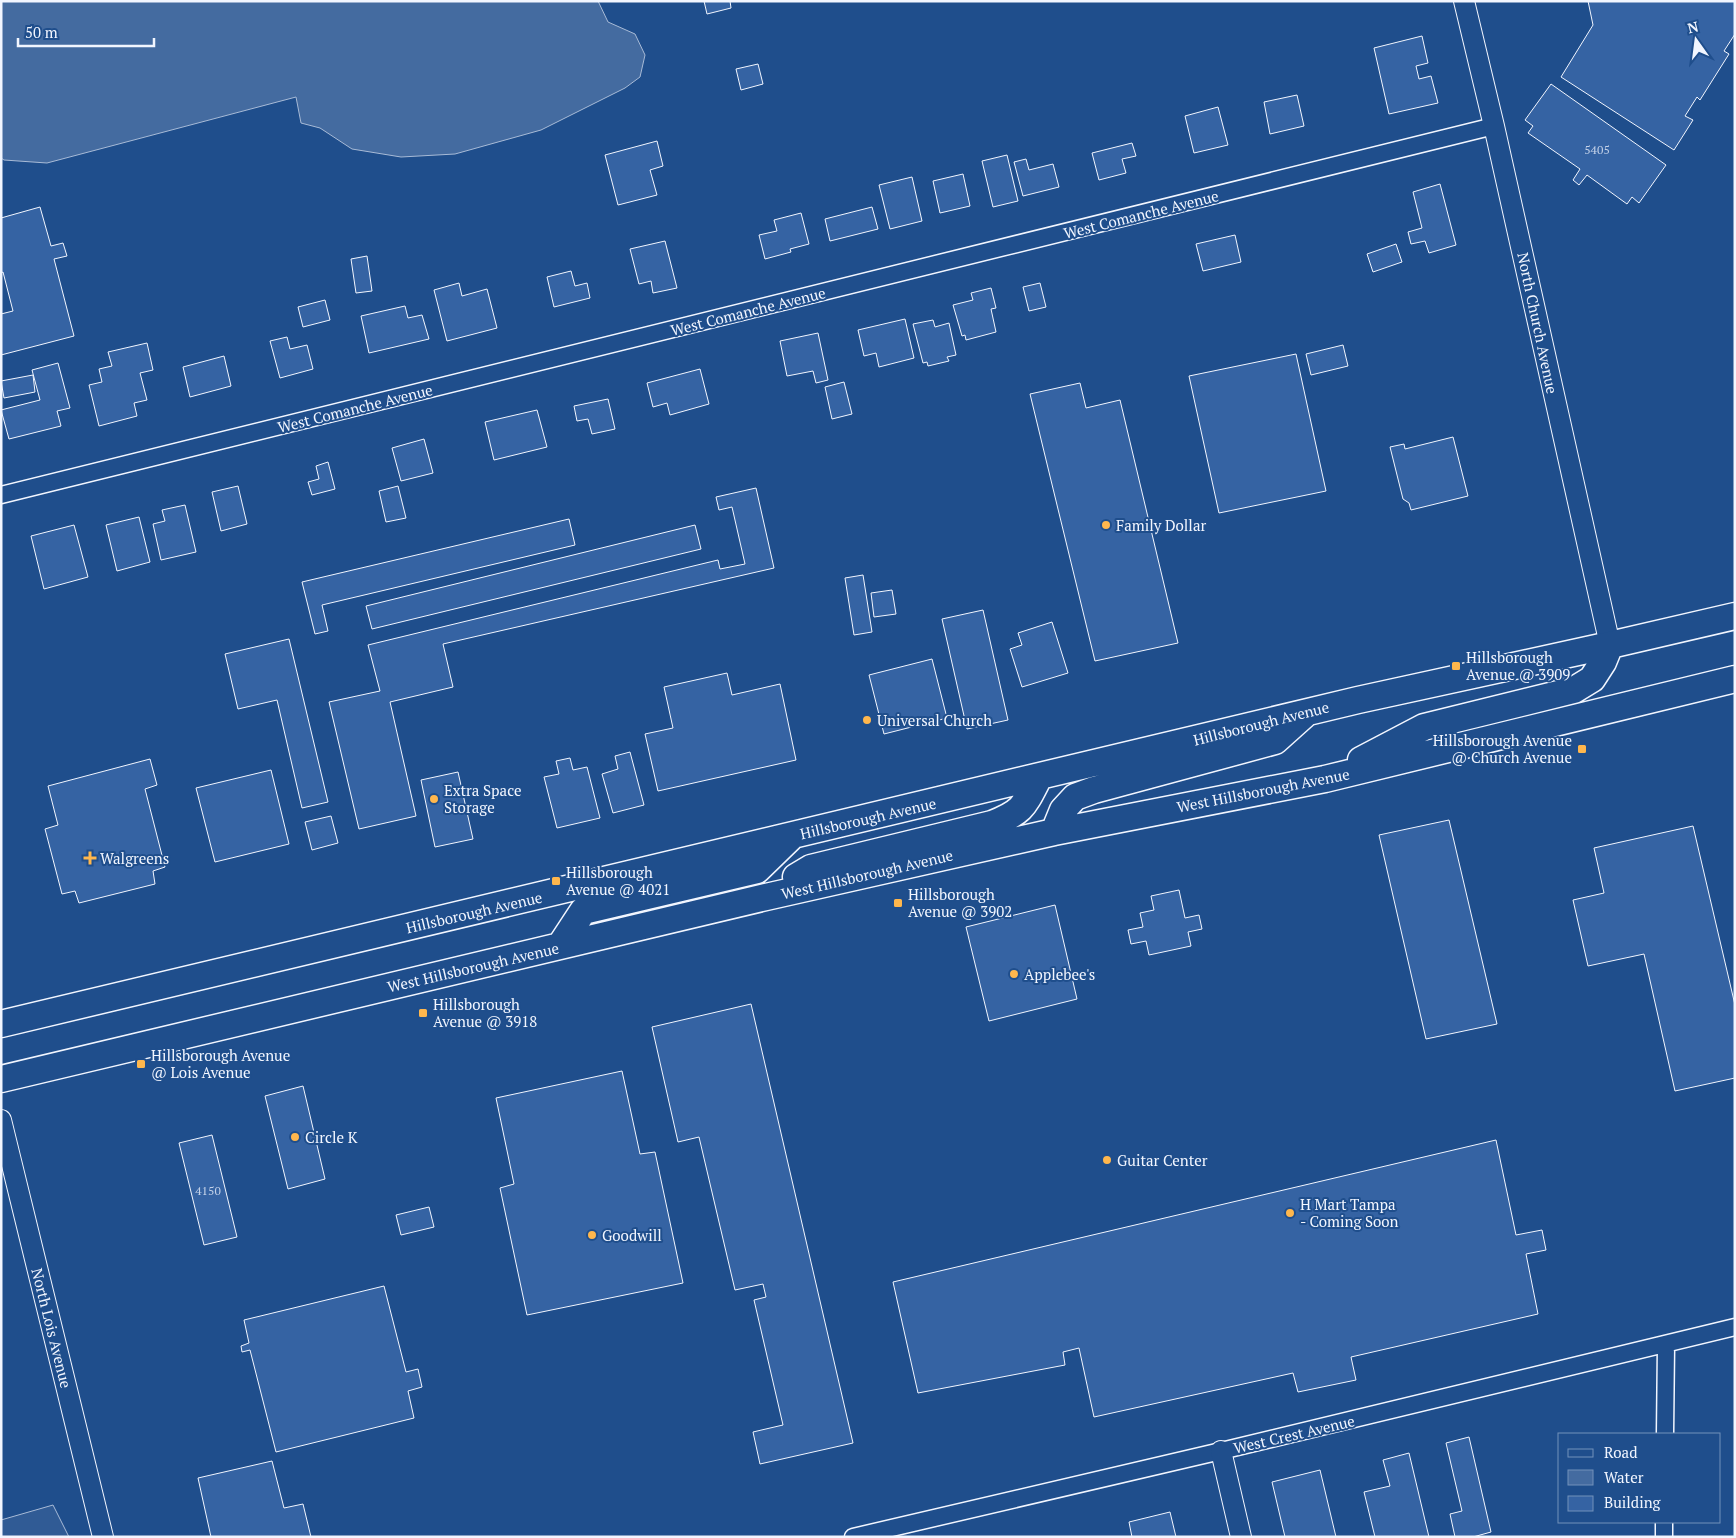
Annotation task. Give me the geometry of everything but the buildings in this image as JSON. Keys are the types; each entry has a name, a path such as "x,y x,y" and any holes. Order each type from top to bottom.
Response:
{"main road":[{"name":"Hillsborough Avenue","path":"1,1024 1306,712 1610,645 1730,614"},
{"path":"1325,779 1424,726 1574,690 1592,679 1603,662 1610,645"},
{"name":"West Hillsborough Avenue","path":"1,1079 766,897 1054,832 1325,779 1735,679"},
{"path":"1054,832 1064,810 1075,797 1094,790 1275,741 1306,712"},
{"path":"766,897 810,868 992,824 1013,816 1025,804 1040,777"},
{"path":"560,946 583,911 757,870 792,836"}],"street":[{"name":"North Church Avenue","path":"1464,1 1494,126 1610,645"},
{"name":"West Comanche Avenue","path":"1,495 1494,126"},
{"name":"North Lois Avenue","path":"1,1120 103,1537"},
{"name":"West Crest Avenue","path":"853,1537 1221,1451 1735,1327"},
{"path":"1665,1433 1666,1345"},
{"path":"1221,1451 1241,1537"},
{"path":"1664,1523 1664,1537"}],"shaded area":[{"path":"53,1505 69,1537 1,1537 1,1520"}],"water":[{"path":"1,1 598,1 608,22 635,34 645,55 640,77 625,88 541,130 455,154 401,157 352,149 320,128 301,123 296,97 47,163 4,160 1,158"}],"place":[{"name":"Family Dollar","path":"1106,525"},
{"name":"Hillsborough Avenue @ 3909","path":"1456,666"},
{"name":"Universal Church","path":"867,720"},
{"name":"Hillsborough Avenue @ Church Avenue","path":"1582,749"},
{"name":"Extra Space Storage","path":"434,799"},
{"name":"Walgreens","path":"90,858"},
{"name":"Hillsborough Avenue @ 4021","path":"556,881"},
{"name":"Hillsborough Avenue @ 3902","path":"898,903"},
{"name":"Applebee's","path":"1014,974"},
{"name":"Hillsborough Avenue @ 3918","path":"423,1013"},
{"name":"Hillsborough Avenue @ Lois Avenue","path":"141,1064"},
{"name":"Circle K","path":"295,1137"},
{"name":"Guitar Center","path":"1107,1160"},
{"name":"H Mart Tampa - Coming Soon","path":"1290,1213"},
{"name":"Goodwill","path":"592,1235"}]}
